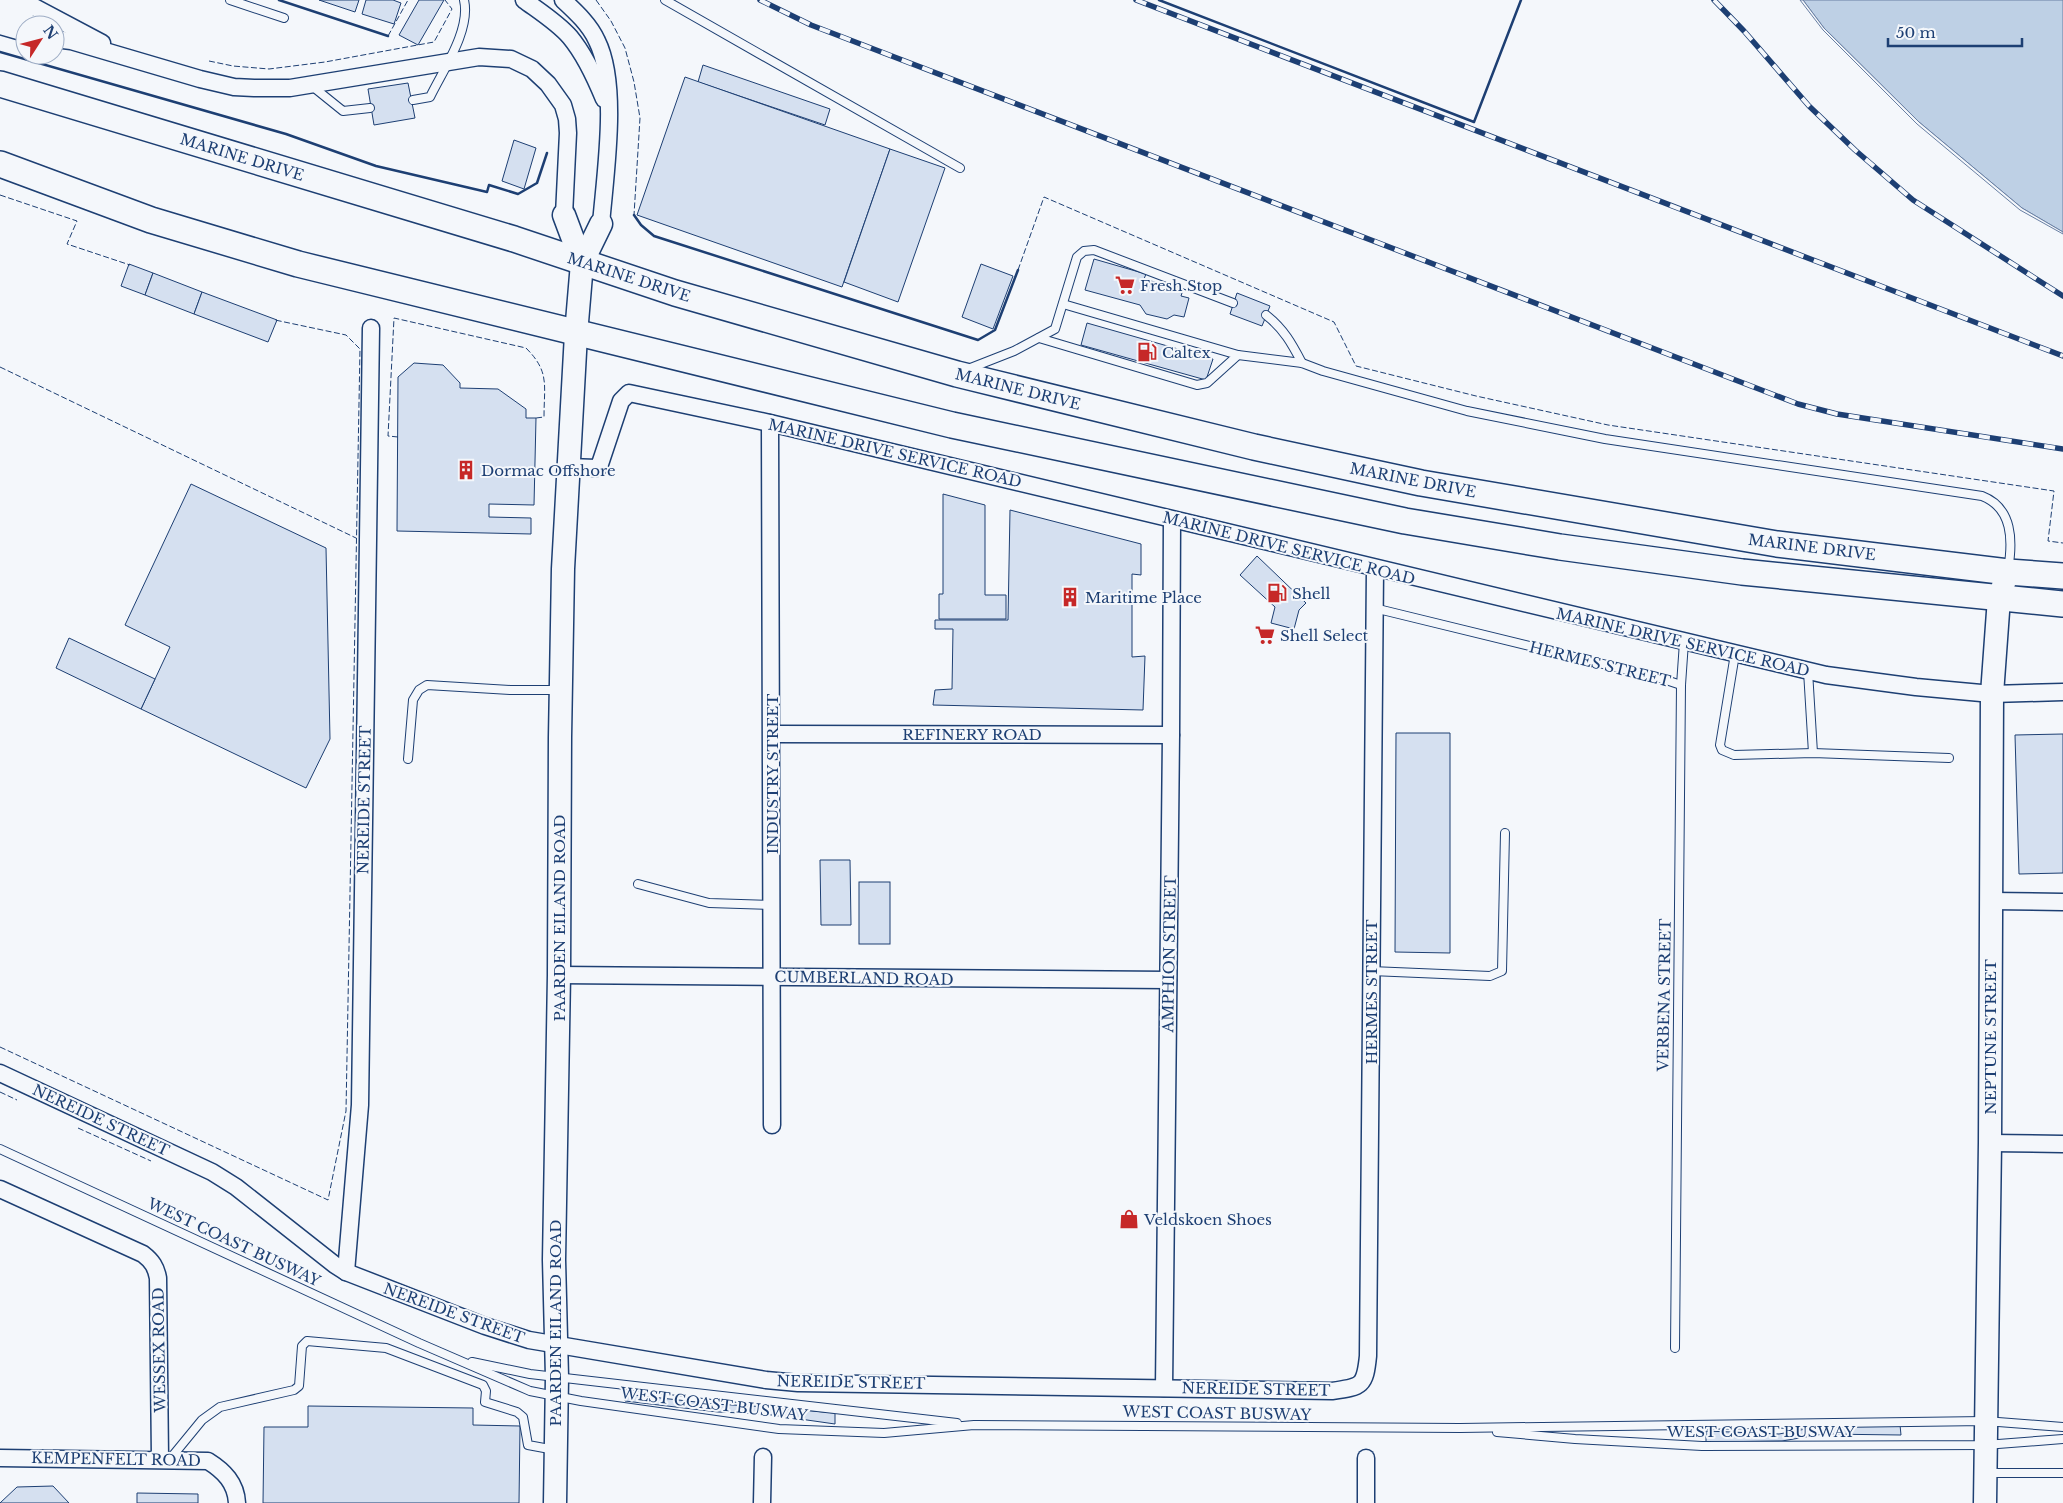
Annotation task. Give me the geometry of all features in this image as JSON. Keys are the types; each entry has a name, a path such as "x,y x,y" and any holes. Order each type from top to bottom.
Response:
{"main road":[{"name":"MARINE DRIVE","path":"0,84 514,239 675,293 957,374 1254,447 1421,483 1777,544 2008,572 2063,576"},
{"name":"MARINE DRIVE","path":"0,164 151,220 298,264 576,334 952,425 1405,520 1560,547 1742,572 2063,604"}],"street":[{"path":"5,0 34,15"},
{"path":"21,0 38,15"},
{"path":"524,0 569,36 593,73 609,111"},
{"path":"563,0 578,15 597,41 606,71 609,111 602,224 582,263"},
{"path":"0,13 15,15"},
{"path":"0,26 15,30"},
{"path":"65,29 130,59"},
{"path":"65,41 234,87 290,88 479,57 511,59 532,69 558,96 565,112 568,134 564,215 582,263"},
{"name":"PAARDEN EILAND ROAD","path":"555,1503 556,1346 554,1260 560,975 563,569 576,334 582,263"},
{"name":"NEREIDE STREET","path":"346,1272 360,1105 371,328"},
{"name":"MARINE DRIVE SERVICE ROAD","path":"569,467 599,467 621,401 629,392 770,423 1826,676 1992,694 2063,692"},
{"name":"INDUSTRY STREET","path":"770,423 773,905 772,1125"},
{"name":"AMPHION STREET","path":"1164,1388 1172,520"},
{"name":"HERMES STREET","path":"1366,1376 1368,1356 1375,568"},
{"name":"NEPTUNE STREET","path":"1984,1503 1990,1144 1992,694 1999,598 2008,572"},
{"name":"REFINERY ROAD","path":"772,734 1171,735"},
{"path":"1990,901 2063,902"},
{"name":"CUMBERLAND ROAD","path":"560,975 1168,980"},
{"name":"NEREIDE STREET","path":"0,1073 212,1172 236,1187 335,1266 346,1272 485,1326 529,1340 556,1346 798,1383 1332,1391 1349,1389 1363,1381 1366,1376"},
{"path":"1990,1144 2063,1144"},
{"name":"WESSEX ROAD","path":"0,1189 142,1254 156,1268 158,1278 165,1459"},
{"name":"KEMPENFELT ROAD","path":"0,1458 208,1461 222,1470 232,1482 237,1503"},
{"path":"762,1503 763,1458"},
{"path":"1366,1458 1366,1503"}],"lane":[{"path":"230,0 284,18"},
{"path":"413,100 430,97 465,24 466,9 464,0"},
{"path":"665,0 960,168"},
{"path":"311,85 342,111 370,108"},
{"path":"957,374 1014,351 1055,329 1077,257 1084,251 1094,250 1234,303"},
{"path":"1063,304 1238,355 1302,363 1323,371 1467,411 1604,439 1982,496 2000,507 2008,519 2012,550 2008,572"},
{"path":"1266,315 1278,324 1288,337 1302,363"},
{"path":"1040,338 1197,386 1207,383 1238,355"},
{"name":"HERMES STREET","path":"1374,608 1660,678 1681,685"},
{"name":"VERBENA STREET","path":"1675,1348 1681,685 1684,642"},
{"path":"1735,654 1720,745 1722,750 1734,755 1813,754 1949,758"},
{"path":"1808,671 1813,754"},
{"path":"408,759 414,700 419,690 427,685 510,690 561,690"},
{"path":"1371,971 1490,976 1502,971 1505,833"},
{"path":"638,884 709,903 773,905"},
{"name":"WEST COAST BUSWAY","path":"0,1149 411,1339 530,1391 556,1387 974,1425 1460,1428 1985,1421 2063,1427"},
{"path":"165,1459 202,1420 220,1407 294,1390 299,1386 302,1346 307,1341 386,1348 483,1385 486,1391 485,1402 518,1412 523,1417 528,1445 555,1450"},
{"name":"WEST COAST BUSWAY","path":"458,1359 530,1374 556,1387 779,1429 884,1433 974,1425"},
{"name":"WEST COAST BUSWAY","path":"1460,1428 1575,1439 1702,1446 1985,1445 2063,1439"},
{"path":"1985,1473 2063,1473"}],"water":[{"path":"1803,0 2063,0 2063,232 2022,208 1919,122 1824,28"}],"pier":[{"path":"1800,0 1803,0 1824,28 1919,122 2022,208 2063,232 2063,234 2020,210 1917,124 1823,30"}],"building":[{"path":"319,0 359,0 355,12"},
{"path":"366,0 393,0 401,3 394,24 362,14"},
{"path":"419,0 444,0 418,45 399,35"},
{"path":"703,65 830,109 825,125 698,82"},
{"path":"685,77 890,149 842,287 637,215"},
{"path":"408,83 415,118 374,125 368,89"},
{"path":"514,140 536,148 524,189 502,181"},
{"path":"890,149 945,168 898,302 844,282"},
{"name":"Fresh Stop","path":"1094,259 1146,274 1144,279 1183,290 1181,296 1189,298 1184,317 1174,315 1167,319 1146,314 1140,305 1085,290"},
{"path":"129,264 153,273 145,295 121,286"},
{"path":"981,264 1013,276 993,329 962,317"},
{"path":"153,273 202,292 194,314 145,295"},
{"path":"202,292 277,320 268,342 194,314"},
{"name":"Caltex","path":"1237,293 1270,306 1262,326 1230,314"},
{"name":"Caltex","path":"1087,323 1213,359 1206,380 1081,345"},
{"name":"Dormac Offshore","path":"414,363 443,365 460,383 460,388 498,389 526,409 526,418 536,418 534,505 489,504 489,517 531,518 531,534 397,531 398,377"},
{"path":"191,484 326,548 330,739 306,788 141,709 170,647 125,625"},
{"path":"943,494 985,505 985,595 1006,595 1006,619 939,619 939,594 943,594"},
{"name":"Maritime Place","path":"1010,510 1141,544 1141,575 1132,574 1132,657 1145,656 1143,710 933,705 935,690 952,689 953,629 935,629 935,620 1008,620"},
{"path":"1257,556 1306,603 1299,610 1294,629 1271,623 1275,607 1240,575"},
{"path":"69,638 155,679 141,709 56,668"},
{"path":"1396,733 1450,733 1450,953 1395,952"},
{"path":"2063,734 2063,873 2019,874 2015,735"},
{"path":"820,860 850,860 851,925 821,925"},
{"path":"859,882 890,882 890,944 859,944"},
{"path":"625,1394 714,1404 835,1413 835,1424 765,1414 718,1412 625,1401"},
{"path":"308,1406 473,1408 473,1425 520,1426 519,1503 263,1503 264,1427 308,1427"},
{"path":"1900,1425 1901,1435 1823,1434 1782,1441 1706,1442 1706,1431 1779,1434 1822,1426"},
{"path":"53,1486 69,1503 0,1503 17,1487"},
{"path":"137,1493 198,1494 198,1503 137,1503"}],"railway":[{"path":"760,0 811,25 1798,404 1837,414 2063,449"},
{"path":"1136,0 2063,356"},
{"path":"1714,0 1744,31 1809,106 1855,150 1913,200 2063,296"}],"fence":[{"path":"388,36 408,0"},
{"path":"209,61 233,66 269,69 325,62 434,42 452,9 445,0"},
{"path":"596,0 611,21 625,48 634,82 640,118 634,215"},
{"path":"0,195 77,221 67,244 130,265"},
{"path":"1018,270 1044,197 1334,322 1356,366 1476,396 1608,425 2054,491 2048,541 2063,543"},
{"path":"398,437 388,436 394,318 526,348 539,364 544,379 544,417 536,418"},
{"path":"0,1047 328,1200 346,1111 360,349 346,335 275,320"},
{"path":"0,367 356,538"},
{"path":"0,1092 17,1100"},
{"path":"78,1128 151,1161"}],"wall":[{"path":"279,0 388,36"},
{"path":"1159,0 1474,122 1521,0"},
{"path":"0,52 286,134 376,166 487,192 489,185 518,194 537,183 547,153"},
{"path":"634,215 641,225 654,236 978,340 995,330 1018,270"}],"place":[{"name":"Fresh Stop","path":"1125,285"},
{"name":"Caltex","path":"1147,352"},
{"name":"Dormac Offshore","path":"466,470"},
{"name":"Shell","path":"1277,593"},
{"name":"Maritime Place","path":"1070,597"},
{"name":"Shell Select","path":"1265,635"},
{"name":"Veldskoen Shoes","path":"1129,1219"}]}
